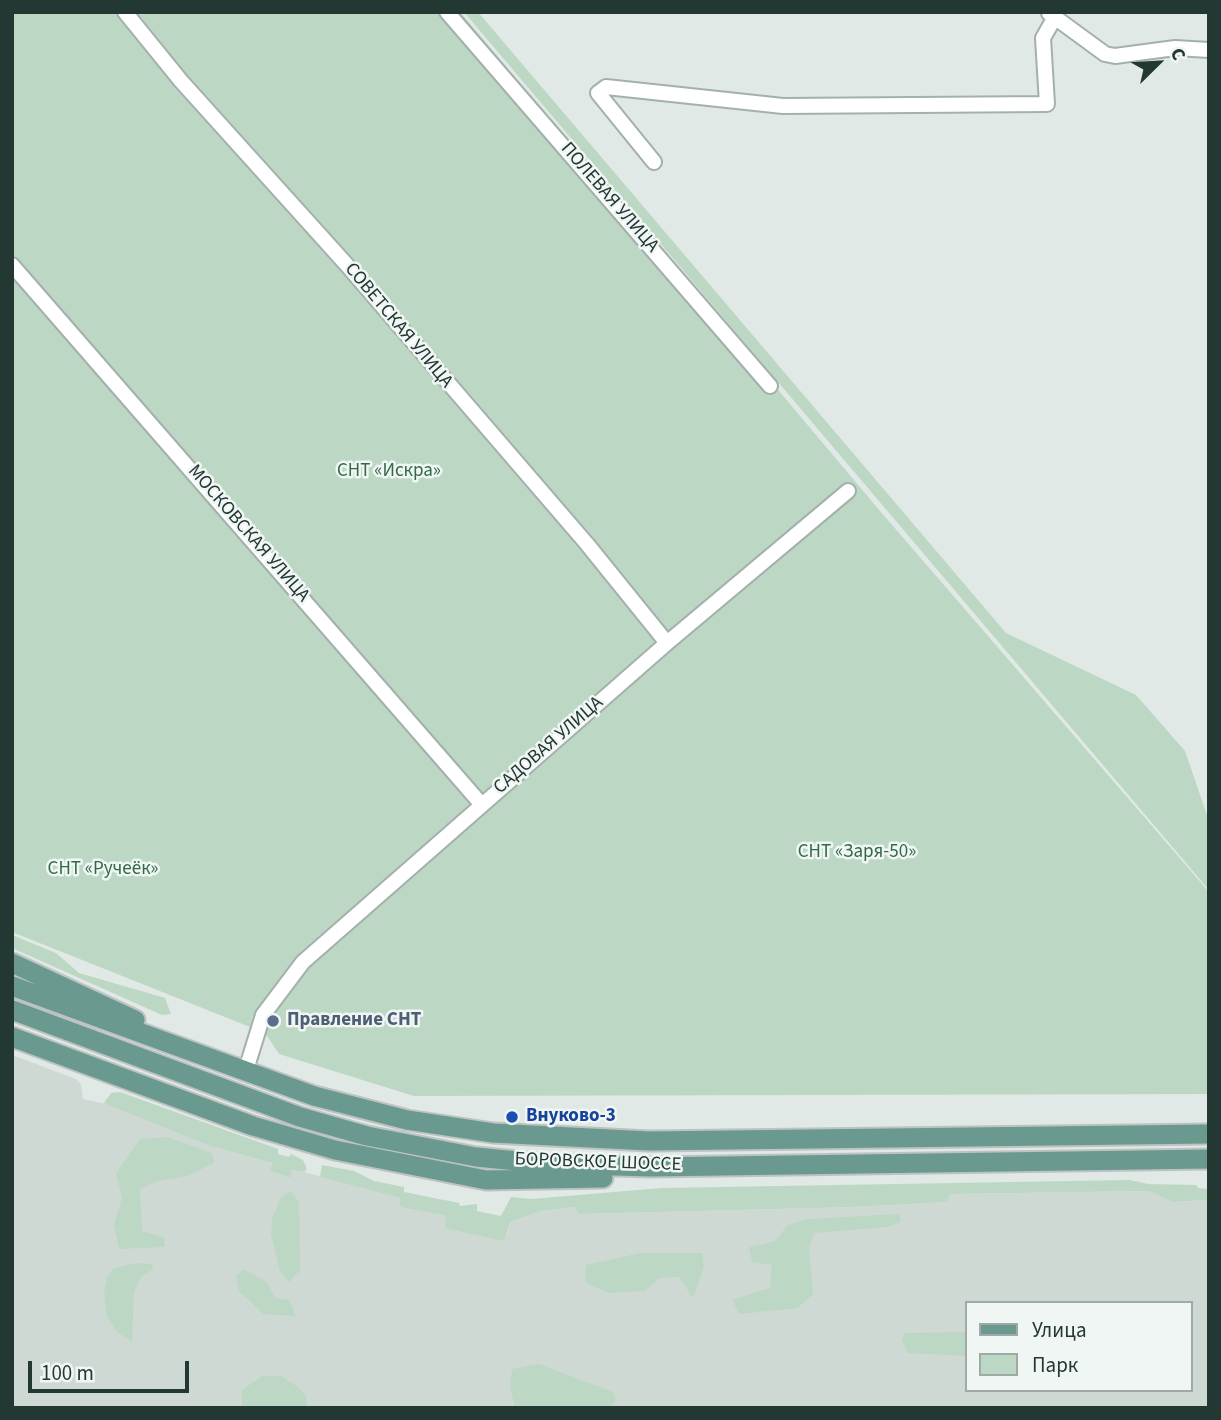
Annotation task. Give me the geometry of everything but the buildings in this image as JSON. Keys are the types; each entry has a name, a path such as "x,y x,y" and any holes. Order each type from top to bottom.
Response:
{"main road":[{"path":"12,964 149,1026 197,1055"},
{"name":"БОРОВСКОЕ ШОССЕ","path":"12,986 314,1096 407,1120 518,1136 729,1141 1209,1134"},
{"name":"БОРОВСКОЕ ШОССЕ","path":"12,1010 255,1102 367,1136 477,1157 562,1165 651,1167 1209,1159"},
{"path":"12,1037 253,1126 317,1146 390,1163 499,1181 606,1178 651,1167"}],"street":[{"name":"СОВЕТСКАЯ УЛИЦА","path":"125,12 181,81 282,192 587,544 667,643"},
{"name":"ПОЛЕВАЯ УЛИЦА","path":"447,12 770,386"},
{"path":"654,162 598,93 607,87 783,106 1047,104 1043,38 1051,15 1105,54 1115,56 1175,48 1209,50"},
{"name":"МОСКОВСКАЯ УЛИЦА","path":"12,265 482,804"},
{"name":"САДОВАЯ УЛИЦА","path":"245,1073 262,1015 303,962 667,643 848,491"}],"shaded area":[{"path":"12,1055 76,1079 81,1084 83,1099 116,1106 210,1146 272,1163 270,1171 289,1178 292,1170 304,1172 400,1198 399,1207 446,1216 444,1227 506,1237 510,1222 541,1211 576,1207 579,1214 855,1207 947,1202 950,1194 1149,1191 1172,1202 1209,1200 1209,1408 12,1408"}],"green space":[{"path":"12,12 460,12 880,511 1209,892 1209,1094 414,1096 279,1054 253,1015 250,1027 12,932"},
{"path":"464,12 478,12 1006,633 1136,695 1185,751 1209,821 1209,890"},
{"path":"12,935 56,953 79,973 165,998 171,1014 162,1015 12,948"},
{"path":"120,1092 278,1149 278,1154 289,1157 291,1154 303,1160 307,1169 304,1172 292,1170 290,1178 270,1171 272,1163 210,1146 104,1103 111,1093"},
{"path":"167,1137 212,1153 214,1163 187,1176 154,1182 140,1190 142,1231 165,1238 164,1247 119,1249 114,1225 122,1198 116,1173 140,1139"},
{"path":"322,1165 354,1171 374,1181 404,1187 404,1192 459,1203 460,1206 477,1204 477,1211 501,1216 511,1197 531,1199 662,1188 1130,1180 1148,1184 1196,1185 1198,1188 1209,1189 1209,1200 1172,1202 1149,1191 950,1194 947,1202 855,1207 579,1214 575,1207 541,1211 510,1222 504,1241 444,1228 446,1216 399,1207 400,1198 320,1177"},
{"path":"291,1191 299,1202 300,1270 289,1282 280,1272 271,1235 272,1219 281,1197"},
{"path":"899,1214 901,1222 887,1227 814,1233 809,1249 813,1294 797,1308 740,1314 732,1300 770,1288 772,1265 752,1262 749,1247 776,1241 787,1225 807,1219"},
{"path":"640,1253 702,1253 704,1267 693,1298 679,1277 659,1278 645,1291 608,1293 585,1282 586,1265"},
{"path":"136,1263 152,1264 153,1269 141,1277 134,1292 132,1342 117,1332 107,1317 104,1293 107,1278 114,1268"},
{"path":"244,1269 267,1282 275,1298 289,1300 296,1316 263,1314 239,1291 236,1275"},
{"path":"965,1332 965,1356 908,1353 902,1340 905,1333"},
{"path":"539,1364 613,1392 616,1399 612,1406 606,1408 515,1408 510,1387 512,1369"},
{"path":"262,1376 281,1376 298,1387 306,1396 307,1408 242,1408 242,1390"}],"place":[{"name":"Правление СНТ","path":"273,1021"},
{"name":"Внуково-3","path":"512,1117"}],"park label":[{"name":"СНТ «Искра»","path":"389,472"},
{"name":"СНТ «Заря-50»","path":"857,853"},
{"name":"СНТ «Ручеёк»","path":"103,870"}]}
